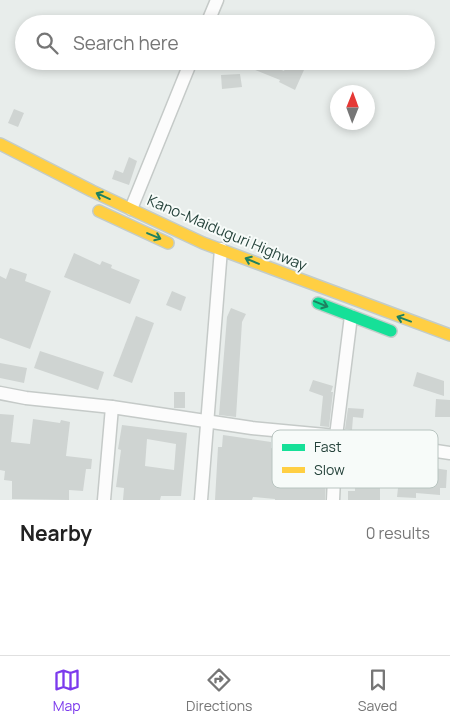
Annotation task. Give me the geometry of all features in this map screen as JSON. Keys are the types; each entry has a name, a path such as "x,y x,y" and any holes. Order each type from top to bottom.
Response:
{"highway":[{"name":"Kano-Maiduguri Highway","path":"0,144 92,191 203,243 450,335"},
{"path":"86,205 176,246"},
{"path":"309,300 399,333"}],"street":[{"path":"211,15 217,0"},
{"path":"131,209 188,70"},
{"path":"201,500 221,249"},
{"path":"337,430 351,316"},
{"path":"0,393 273,430"},
{"path":"104,500 112,407"}],"building":[{"path":"255,70 304,70 295,90 279,82 280,80"},
{"path":"240,74 242,87 222,89 221,75"},
{"path":"14,109 24,113 18,127 8,123"},
{"path":"129,157 137,161 129,185 112,179 115,170 123,173"},
{"path":"74,253 100,265 102,261 112,265 111,268 140,280 130,304 64,277"},
{"path":"10,268 27,274 25,281 51,291 30,349 0,338 0,276 6,279"},
{"path":"172,291 186,297 181,311 166,305"},
{"path":"231,308 246,314 242,322 236,417 219,415 227,317"},
{"path":"136,316 154,323 132,383 113,376"},
{"path":"40,351 104,372 98,390 34,368"},
{"path":"0,363 27,368 24,383 0,378"},
{"path":"417,372 444,381 444,396 413,386"},
{"path":"313,380 333,386 329,427 320,426 323,396 309,391"},
{"path":"174,392 185,392 185,408 174,408"},
{"path":"436,399 450,400 450,417 435,417"},
{"path":"348,408 364,409 363,418 353,417 352,430 345,429"},
{"path":"0,414 14,415 11,442 30,444 33,419 60,423 61,420 70,422 66,456 92,459 91,469 86,469 83,491 69,490 69,500 12,499 12,481 4,480 5,471 0,470"},
{"path":"122,425 187,433 181,496 161,496 160,500 123,500 124,488 116,487 121,450 118,449","holes":["147,439 176,444 174,470 145,466"]},
{"path":"223,435 271,442 272,488 326,488 325,500 275,500 253,497 252,500 215,500 218,447 222,447"},
{"path":"438,469 447,470 446,488 440,488 440,495 416,493 416,498 397,497 398,488 438,488"},
{"path":"355,488 380,488 380,500 348,500 348,491 355,491"}],"traffic: fast":[{"path":"318,303 391,331"}],"traffic: slow":[{"path":"0,144 92,191 203,243 450,335"},
{"path":"99,211 168,243"}]}
